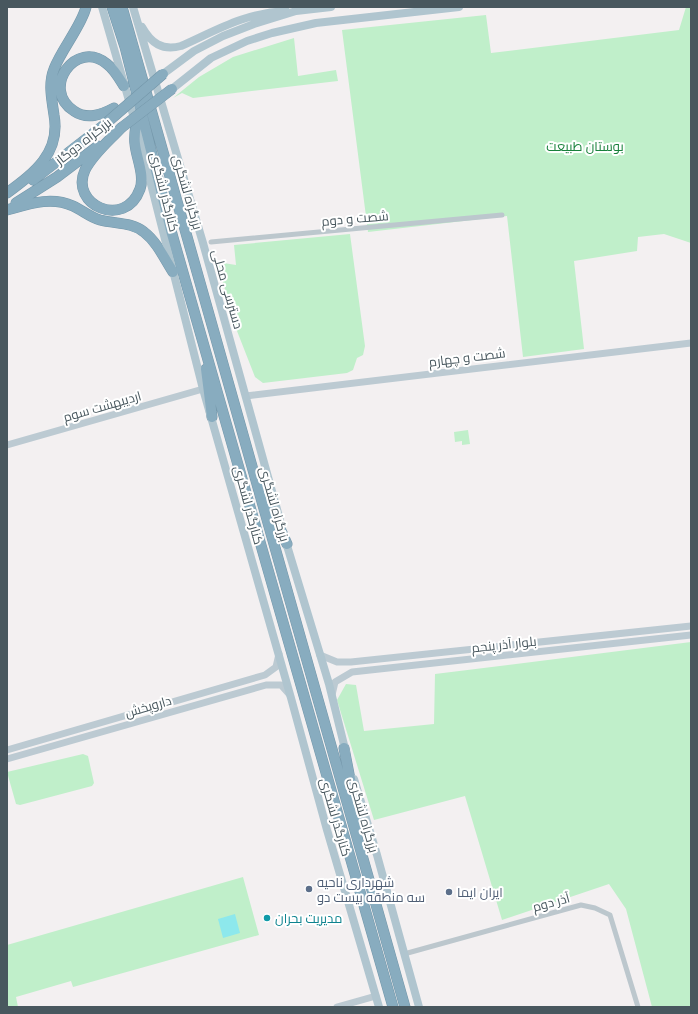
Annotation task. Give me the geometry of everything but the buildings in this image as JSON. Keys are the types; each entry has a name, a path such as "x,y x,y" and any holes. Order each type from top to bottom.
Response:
{"highway":[{"path":"7,194 33,174 43,163 51,149 55,119 50,86 53,71 86,7"},
{"name":"بزرگراه لشگری","path":"112,7 125,47 172,234 393,1007"},
{"name":"بزرگراه لشگری","path":"122,7 405,1007"},
{"path":"124,86 107,63 97,58 86,57 76,60 62,76 60,85 64,102 68,107 79,114 91,116 104,113 114,108 149,86"},
{"name":"بزرگراه دوگاز","path":"7,194 31,182 104,125 163,74"},
{"name":"بزرگراه دوگاز","path":"7,209 57,177 172,88"},
{"path":"121,128 91,161 85,172 83,183 86,194 93,204 103,210 113,211 130,205 136,198 140,187 140,175 134,142 136,125"},
{"path":"7,209 40,201 57,201 72,205 101,220 133,226 152,238 173,272"},
{"path":"199,328 212,417"},
{"path":"246,446 287,544"},
{"path":"344,748 358,821 365,869"}],"main road":[{"name":"کنارگذر لشگری","path":"102,7 136,125 202,389 212,417 327,830 379,1007"},
{"path":"133,7 136,18 151,40 161,47 172,48 181,46 247,16 270,12 331,7"},
{"path":"172,88 211,58 247,40 316,24 459,7"},
{"path":"163,74 194,51 223,36 254,24 296,11"},
{"name":"دسترسی محلی","path":"136,18 246,396 287,544"},
{"path":"287,544 332,695 344,748 377,855 419,1007"}],"street":[{"name":"شصت و دوم","path":"211,242 502,215"},
{"name":"شصت و چهارم","path":"246,396 691,343"},
{"name":"اردیبهشت سوم","path":"7,445 202,389"},
{"name":"بلوار آذر پنجم","path":"320,655 337,662 351,662 691,626"},
{"name":"بلوار آذر پنجم","path":"332,695 335,682 352,672 691,635"},
{"path":"266,685 268,678 265,675 276,668 279,654"},
{"name":"داروپخش","path":"7,750 265,675"},
{"name":"داروپخش","path":"7,760 266,685 282,685 291,698"},
{"name":"آذر دوم","path":"404,954 581,905 595,908 610,915 638,1007"},
{"path":"337,1007 376,996"}],"green space":[{"name":"بوستان طبیعت","path":"686,7 691,7 691,243 664,234 638,237 637,251 574,261 584,349 523,357 507,216 368,232 342,30 486,15 491,53 679,30"},
{"path":"294,38 298,76 336,70 338,81 193,98 182,93 173,98 199,77 233,57"},
{"path":"350,234 365,346 363,355 357,358 353,370 347,373 263,383 255,377 237,331 217,262 236,265 234,245"},
{"path":"468,430 470,444 462,445 462,441 455,442 454,432"},
{"path":"691,642 691,1007 652,1007 626,909 609,884 502,920 465,796 374,820 337,700 346,684 356,685 364,731 434,724 435,674"},
{"path":"83,754 88,756 94,783 92,786 20,805 16,804 7,772"},
{"path":"243,877 259,935 73,987 71,981 16,997 18,1007 7,1007 7,945"}],"water":[{"path":"235,914 240,933 223,938 218,919"}],"place":[{"name":"شهرداری ناحیه سه منطقه بیست دو","path":"309,889"},
{"name":"ایران ایما","path":"449,892"},
{"name":"مدیریت بحران","path":"267,918"}]}
